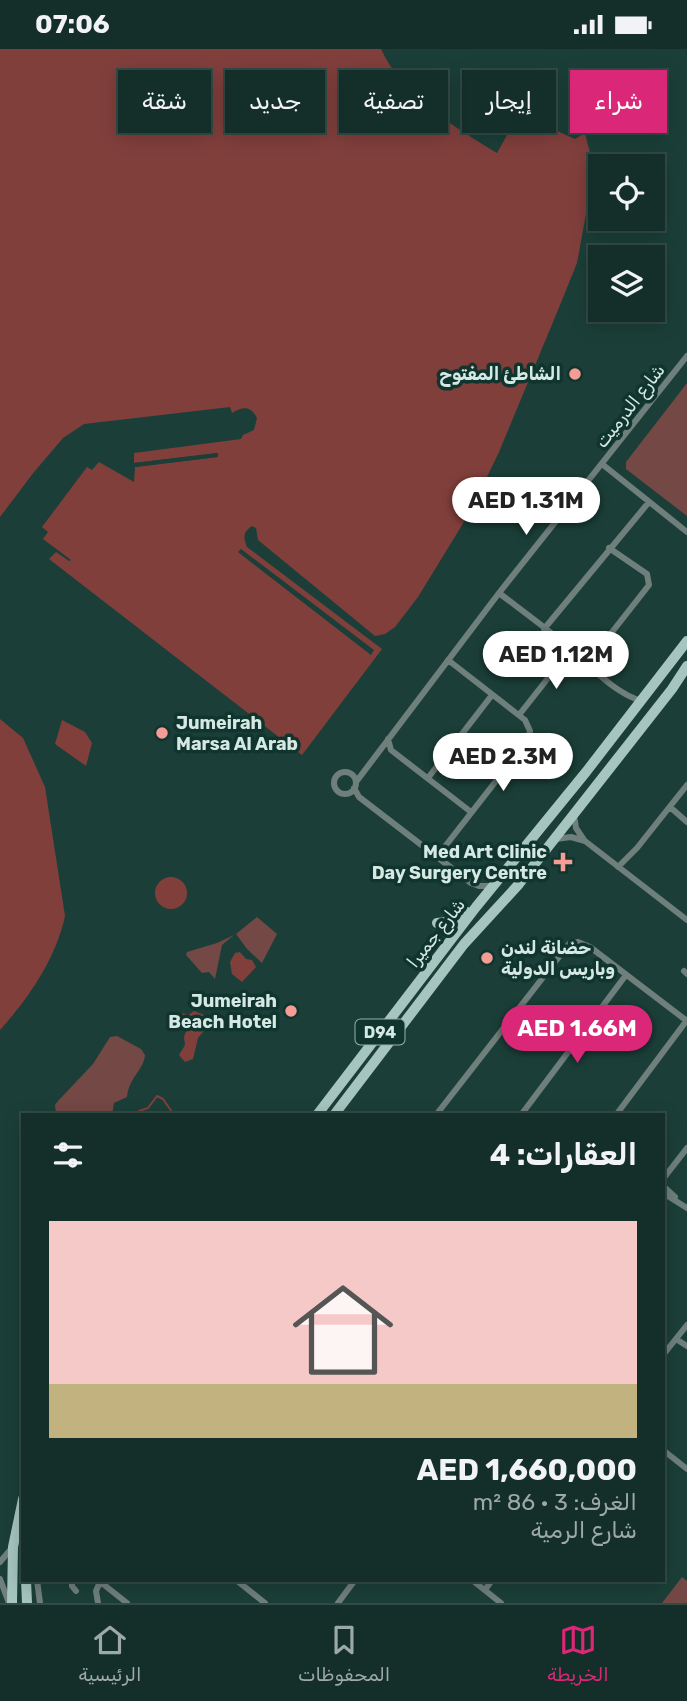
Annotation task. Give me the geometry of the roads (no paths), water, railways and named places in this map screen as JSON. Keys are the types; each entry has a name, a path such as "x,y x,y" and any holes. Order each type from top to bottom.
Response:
{"main road":[{"name":"شارع جميرا","path":"319,1113 485,896 687,641"},
{"name":"شارع جميرا","path":"336,1113 441,973 473,933 519,884 672,689 687,666"},
{"path":"473,933 470,925 483,908 485,896"},
{"path":"437,923 458,920 485,896"},
{"path":"441,973 444,961 457,944 454,936"},
{"path":"373,1029 384,1027"},
{"path":"11,1603 13,1547 21,1509"},
{"path":"26,1582 27,1603"}],"street":[{"name":"شارع الدرميت","path":"388,737 362,768 351,774 340,773 336,777 335,785 338,790 349,792 355,785 388,737 499,593 687,356"},
{"path":"602,464 687,532"},
{"path":"544,629 649,502"},
{"path":"587,664 645,593 650,583 647,574 609,548"},
{"path":"499,593 630,697 642,701"},
{"path":"519,715 571,649"},
{"path":"441,860 443,849 529,737 529,725 519,715 448,660"},
{"path":"428,778 492,695"},
{"path":"388,737 391,750 471,812"},
{"path":"379,751 391,750"},
{"name":"شارع الدرميت","path":"351,774 359,797 473,884 493,886"},
{"path":"620,869 687,785"},
{"path":"669,809 687,822"},
{"path":"573,813 576,828 585,841 687,920"},
{"path":"553,840 571,837 585,841"},
{"path":"431,853 443,849"},
{"path":"438,1113 566,946 578,942 587,945 687,1021 618,1113"},
{"path":"524,1113 629,977"},
{"path":"676,1037 687,1026"},
{"path":"665,1176 687,1148"},
{"path":"665,1188 684,1205"},
{"path":"665,1193 684,1205"},
{"path":"665,1353 687,1325"},
{"path":"678,1337 687,1343"},
{"path":"665,1452 687,1469"},
{"path":"0,1562 13,1547"},
{"path":"0,1579 11,1603"},
{"path":"37,1582 40,1603"},
{"path":"72,1582 76,1591"},
{"path":"98,1603 96,1591 99,1582"},
{"path":"100,1582 127,1603"},
{"path":"239,1582 265,1603"},
{"path":"338,1603 354,1582"},
{"path":"474,1582 501,1603"},
{"path":"483,1589 488,1582"}],"waterway":[{"path":"138,1113 148,1108 157,1096 163,1099 173,1113"}],"place":[{"name":"الشاطئ المفتوح","path":"575,374"},
{"name":"Jumeirah Marsa Al Arab","path":"162,733"},
{"name":"Med Art Clinic Day Surgery Centre","path":"563,862"},
{"name":"حضانة لندن وباريس الدولية","path":"487,958"},
{"name":"Jumeirah Beach Hotel","path":"291,1011"}]}
